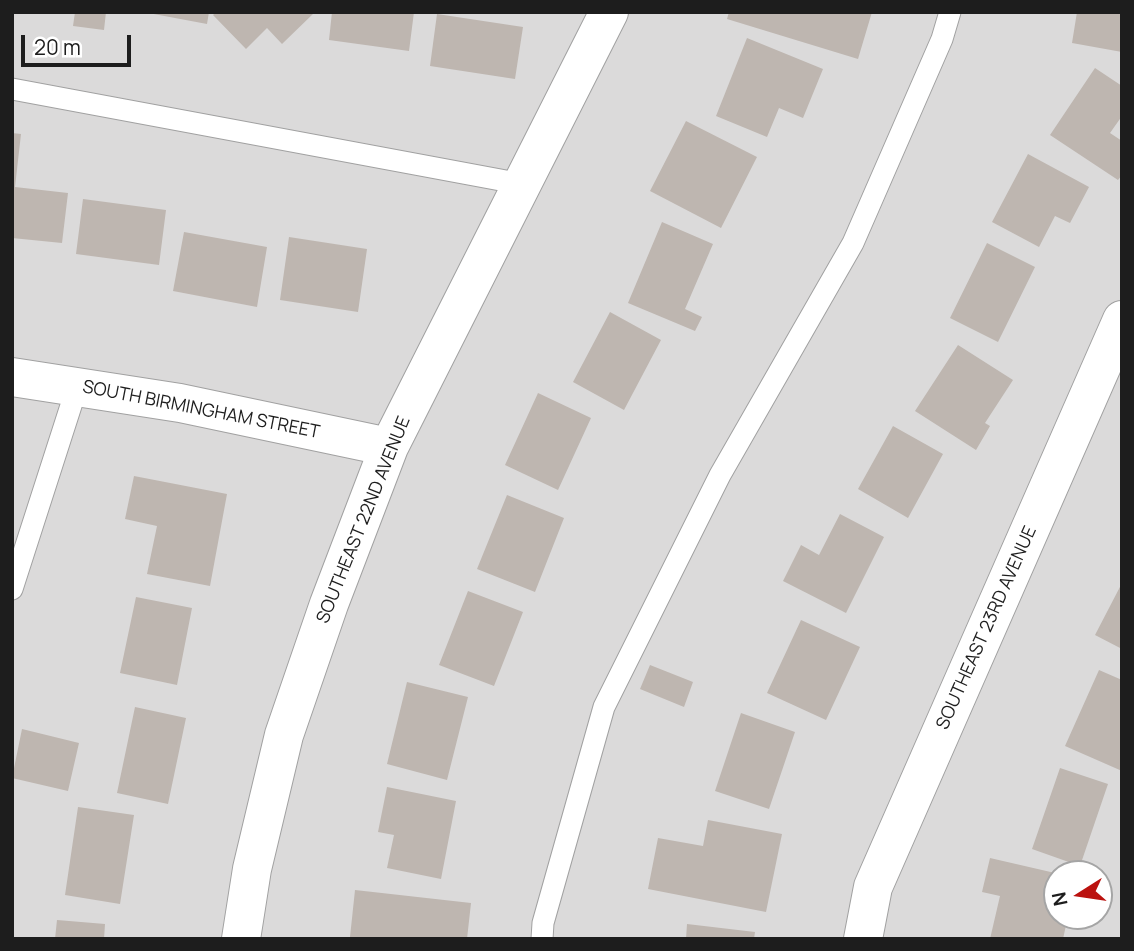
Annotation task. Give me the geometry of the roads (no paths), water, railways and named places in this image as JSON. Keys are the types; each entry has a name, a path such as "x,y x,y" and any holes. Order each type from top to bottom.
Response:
{"street":[{"name":"SOUTHEAST 22ND AVENUE","path":"242,939 252,869 284,735 329,604 389,447 609,12"},
{"name":"SOUTHEAST 23RD AVENUE","path":"863,939 873,887 1122,320"},
{"name":"SOUTH BIRMINGHAM STREET","path":"12,377 180,403 389,447"}],"lane":[{"path":"542,939 543,923 604,707 720,475 853,243 942,40 950,12"},
{"path":"12,89 522,184"},
{"path":"12,589 76,387"}]}
